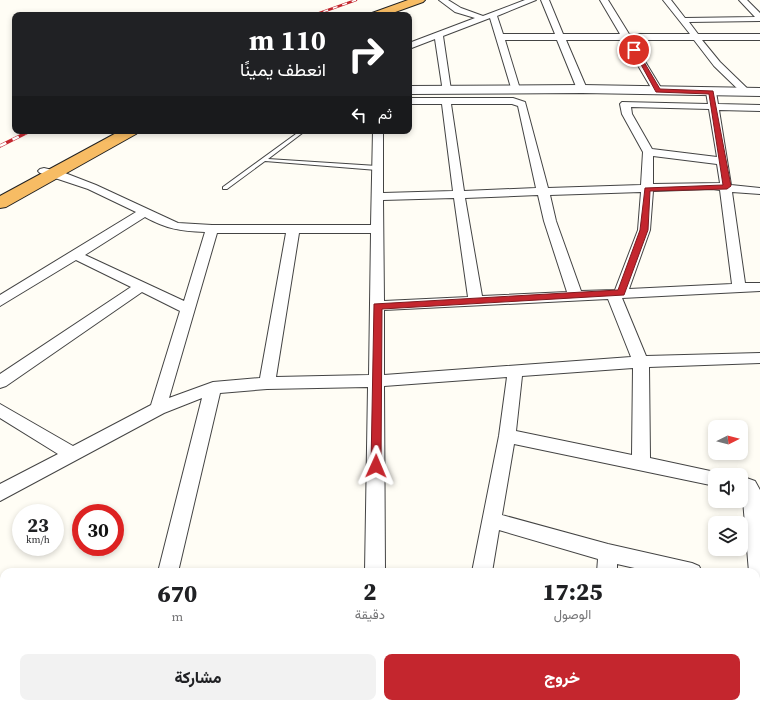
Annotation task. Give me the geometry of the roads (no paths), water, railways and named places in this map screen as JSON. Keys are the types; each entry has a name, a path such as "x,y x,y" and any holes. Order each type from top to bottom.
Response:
{"highway":[{"path":"372,12 406,0"},
{"path":"385,12 419,0"},
{"path":"0,203 113,134"},
{"path":"0,194 49,172 125,134"}],"street":[{"path":"443,0 458,10 482,18"},
{"path":"412,45 532,0"},
{"path":"544,0 582,90"},
{"path":"604,0 658,91"},
{"path":"667,0 717,64 746,92"},
{"path":"748,2 760,18"},
{"path":"493,14 515,90"},
{"path":"683,20 760,18"},
{"path":"438,34 459,195 476,301"},
{"path":"500,37 760,37"},
{"path":"412,90 446,96 513,101 522,104 550,221 575,295"},
{"path":"412,101 515,90 760,92"},
{"path":"711,92 727,186 732,245 739,288"},
{"path":"641,464 641,362 617,293 644,230 648,152 627,114 625,104 760,108"},
{"path":"375,568 378,306 378,134"},
{"path":"648,152 723,161"},
{"path":"49,172 102,189 167,224 178,227 212,229 378,229"},
{"path":"378,197 727,186 760,191"},
{"path":"0,301 145,212"},
{"path":"158,409 189,310 212,229"},
{"path":"267,383 293,229"},
{"path":"75,255 189,310"},
{"path":"0,382 141,287"},
{"path":"378,306 575,295 760,287"},
{"path":"0,493 158,409 213,388 267,383 377,381 641,362 760,358"},
{"path":"483,568 507,436 515,372"},
{"path":"169,568 213,388"},
{"path":"0,410 72,454"},
{"path":"507,436 708,478"},
{"path":"748,486 751,490 757,530 759,568"},
{"path":"491,520 608,553 674,568"},
{"path":"606,568 608,553"}],"lane":[{"path":"226,188 299,134"},
{"path":"265,160 377,168"}],"railway":[{"path":"322,12 356,0"},
{"path":"0,146 24,134"}]}
